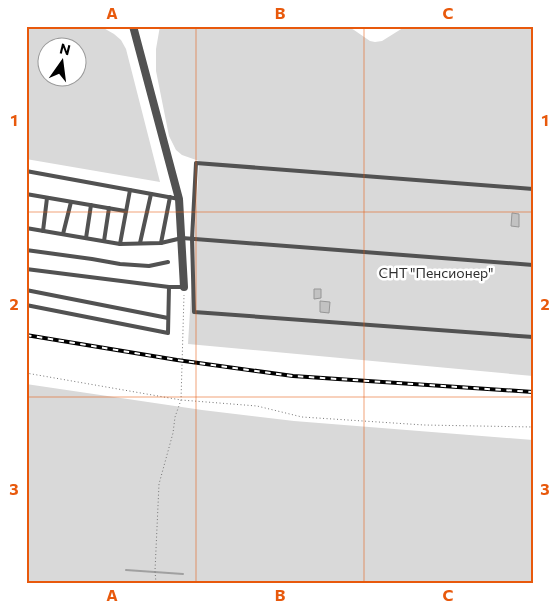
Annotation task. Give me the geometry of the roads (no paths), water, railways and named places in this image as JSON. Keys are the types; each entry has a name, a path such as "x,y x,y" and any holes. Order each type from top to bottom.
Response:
{"street":[{"path":"133,26 179,199 184,287"}],"lane":[{"path":"533,189 196,163 192,239 194,312 533,337"},
{"path":"26,171 179,199"},
{"path":"120,244 130,190"},
{"path":"26,194 126,211"},
{"path":"140,243 151,194"},
{"path":"161,243 170,197"},
{"path":"43,231 47,198"},
{"path":"63,234 71,202"},
{"path":"86,238 91,205"},
{"path":"104,241 109,208"},
{"path":"26,228 120,244 161,243 182,238 533,264"},
{"path":"26,250 120,264 149,266 168,262"},
{"path":"26,269 169,287 184,287"},
{"path":"26,305 168,333 169,287"},
{"path":"26,290 168,318"}],"waterway":[{"path":"126,570 183,574"}],"railway":[{"path":"26,335 177,360 293,376 533,392"}],"park label":[{"name":"СНТ \"Пенсионер\"","path":"436,272"}]}
